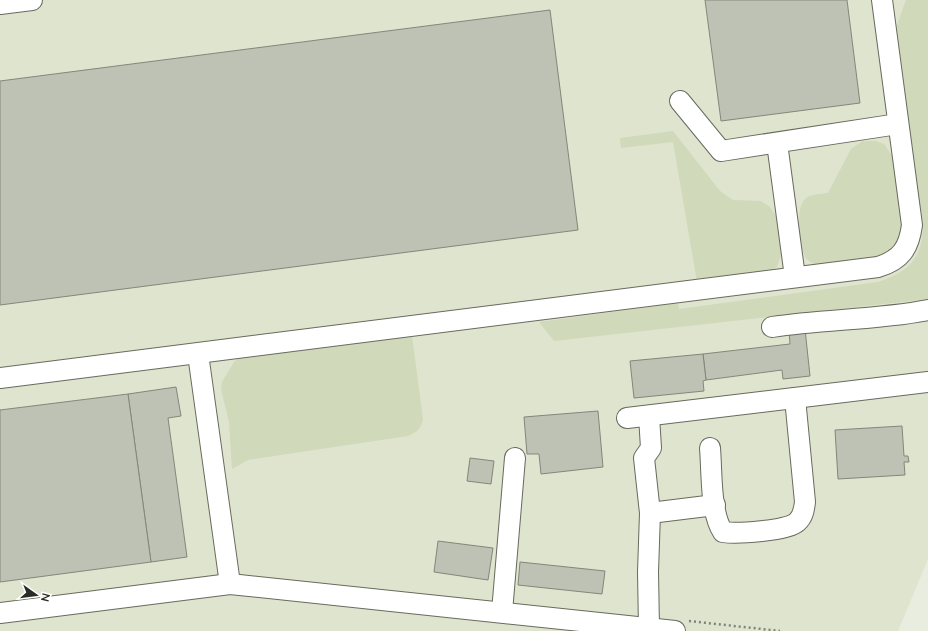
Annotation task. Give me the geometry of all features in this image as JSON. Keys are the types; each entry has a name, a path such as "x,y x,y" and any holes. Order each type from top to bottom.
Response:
{"street":[{"path":"0,4 32,0"},
{"path":"0,378 878,267 890,264 905,249 910,238 912,225 884,27 882,0"},
{"path":"884,27 897,0"},
{"path":"680,101 721,151 898,124"},
{"path":"777,143 795,277"},
{"path":"772,327 801,322 905,314 928,310"},
{"path":"198,354 230,584"},
{"path":"627,418 928,382"},
{"path":"710,448 715,504 719,525 723,532 786,528 797,523 804,513 805,502 795,398"},
{"path":"643,627 648,572 650,513 644,458 651,448 649,416"},
{"path":"502,612 515,458"},
{"path":"650,513 715,504"},
{"path":"0,613 230,584 643,627 677,628"}],"path":[{"path":"677,628 780,631"}],"shaded area":[{"path":"0,0 928,0 928,559 898,631 0,631"},
{"path":"906,0 928,0 928,299 554,341 539,322 678,303 679,309 878,282 898,274 906,268 917,255 922,236 923,224 895,41 897,25"},
{"path":"673,131 720,191 733,200 761,201 770,207 776,216 778,225 781,254 777,267 771,271 697,282 673,142 621,148 620,138"},
{"path":"863,141 876,141 884,144 895,160 904,222 902,240 884,258 817,265 806,258 801,246 799,219 802,204 805,199 810,196 828,193 851,149"},
{"path":"412,336 423,419 420,428 416,432 408,436 248,460 232,469 229,422 221,389 222,382 234,362 239,358"}],"building":[{"path":"705,0 847,0 860,103 721,121"},
{"path":"550,10 578,230 0,305 0,81"},
{"path":"805,329 810,376 783,379 782,370 706,380 703,354 790,344 789,330"},
{"path":"703,354 706,380 703,381 704,391 634,398 630,361"},
{"path":"176,387 181,416 168,418 187,557 151,562 128,394"},
{"path":"128,394 151,562 0,582 0,410"},
{"path":"598,411 603,467 541,474 539,454 527,454 524,417"},
{"path":"902,426 904,456 908,456 909,462 904,462 905,475 838,479 835,430"},
{"path":"470,458 494,461 491,484 467,481"},
{"path":"438,541 493,548 488,580 434,572"},
{"path":"520,562 605,571 602,594 518,585"}]}
